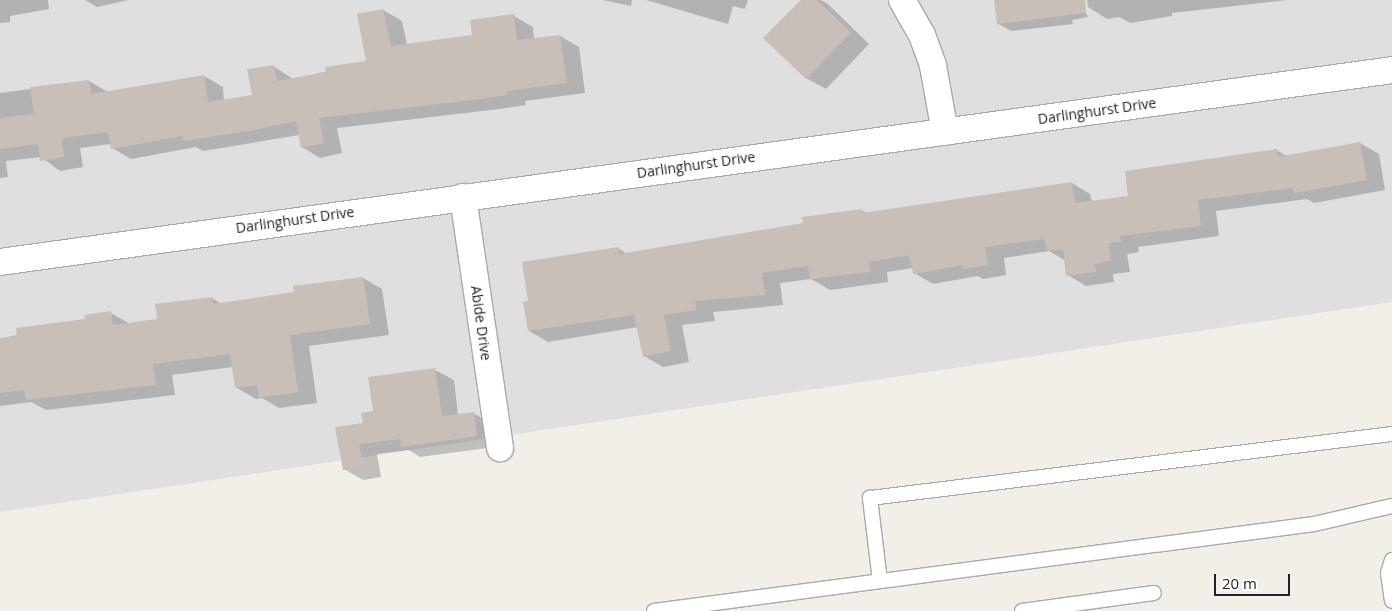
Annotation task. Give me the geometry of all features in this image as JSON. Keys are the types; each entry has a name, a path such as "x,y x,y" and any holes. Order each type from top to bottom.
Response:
{"street":[{"path":"902,0 922,36 933,66 945,132"},
{"name":"Darlinghurst Drive","path":"0,262 1392,70"},
{"name":"Abide Drive","path":"462,197 500,448"}],"lane":[{"path":"880,581 870,498 1392,434"},
{"path":"654,611 1314,524 1392,506"},
{"path":"1392,560 1388,574 1392,601"},
{"path":"1022,611 1154,593"}],"shaded area":[{"path":"0,0 1392,0 1392,302 0,512"}],"building":[{"path":"801,0 817,0 851,33 806,79 763,38"},
{"path":"994,0 1085,0 1086,13 997,24"},
{"path":"383,9 391,46 472,35 470,20 514,14 517,40 560,35 567,83 507,91 507,95 481,99 319,118 324,143 301,148 296,121 249,131 183,141 182,136 111,149 108,132 62,138 64,157 40,161 38,144 0,149 0,118 34,114 30,87 89,80 91,94 204,75 208,102 252,95 247,69 274,65 277,81 326,72 325,67 366,61 357,14"},
{"path":"1360,142 1367,180 1294,193 1293,188 1198,200 1201,226 1120,236 1121,242 1109,243 1111,261 1095,264 1096,272 1066,276 1063,249 1047,251 1045,239 985,247 988,265 963,269 963,265 913,274 909,255 869,262 870,272 810,279 808,266 762,273 765,295 695,301 696,310 664,315 671,351 643,357 634,315 528,331 523,302 528,301 522,262 618,247 619,254 803,223 802,217 862,209 862,213 1072,182 1075,203 1128,196 1125,171 1277,149 1278,157"},
{"path":"363,277 370,324 290,335 298,392 259,398 257,385 235,388 230,354 153,364 156,385 26,400 24,390 0,393 0,338 17,336 16,328 85,319 84,315 111,311 113,325 157,319 155,304 212,297 213,304 294,292 293,286"},
{"path":"435,368 442,416 474,412 477,436 401,447 400,439 359,444 363,466 343,470 335,427 363,423 361,413 373,411 368,377"}]}
